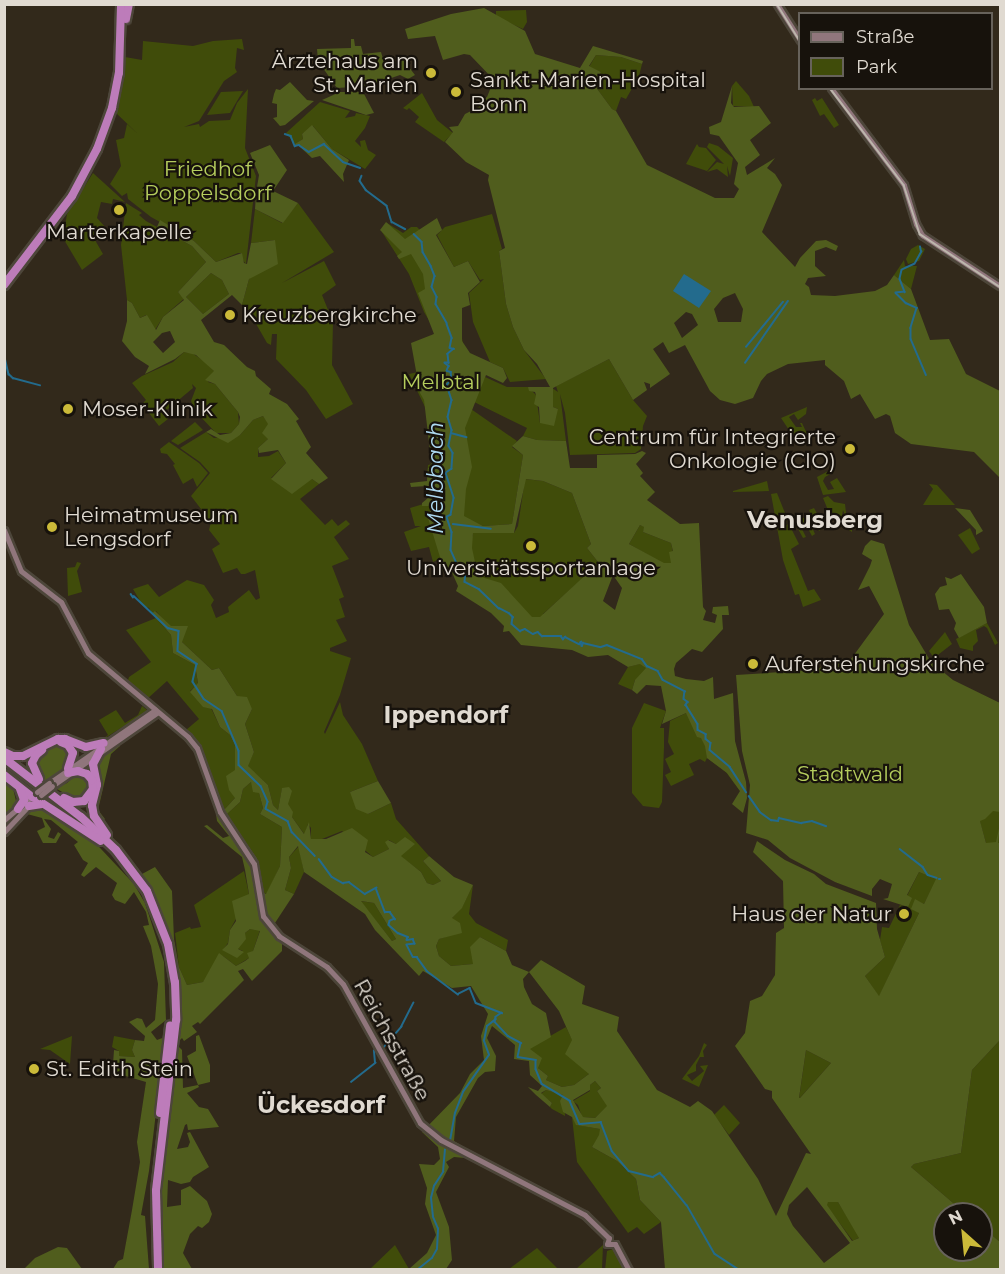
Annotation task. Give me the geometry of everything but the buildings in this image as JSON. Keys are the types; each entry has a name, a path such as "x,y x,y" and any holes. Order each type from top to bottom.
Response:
{"highway":[{"path":"4,285 64,208 91,163 112,108 121,56 122,32 119,4"},
{"path":"4,279 61,206 87,161 108,105 129,4"},
{"path":"4,752 12,756 22,756 58,739 65,739 86,747 103,746"},
{"path":"39,779 32,767 39,752 53,744 65,743 72,750 73,757 68,770 87,774 92,780 93,789 84,801 73,802 64,798"},
{"path":"103,746 93,764 97,785 92,805 94,816 130,865 154,904 168,944 176,982 156,1191 156,1269"},
{"path":"4,752 105,832"},
{"path":"4,758 81,817 130,865"},
{"path":"4,763 101,841 136,882 158,927 171,983 172,1036"},
{"path":"4,775 19,788 101,841"},
{"path":"18,809 24,800 19,788"}],"main road":[{"path":"777,4 798,37"},
{"path":"833,90 904,185 920,232 1000,286"},
{"name":"Reichsstraße","path":"4,530 23,574 62,602 88,653 188,737 203,758 220,812 254,864 259,905 268,925 290,945 327,967 343,984 420,1123 441,1140 585,1215 609,1238 615,1240 615,1245 629,1269"},
{"path":"144,716 147,704"},
{"path":"103,746 144,716 156,711"},
{"path":"4,832 50,784 156,711"},
{"path":"4,820 36,799"}],"green space":[{"path":"484,8 525,31 535,54 580,68 593,46 643,61 642,64 621,57 596,55 589,66 601,72 596,80 598,90 616,111 647,165 715,198 734,198 739,189 734,184 738,163 719,136 710,134 709,127 721,122 732,86 731,103 734,107 759,106 771,123 750,140 760,155 745,167 747,175 775,158 767,168 775,174 782,185 762,232 795,267 816,241 826,240 838,246 836,251 826,247 815,251 815,266 826,276 808,278 805,284 809,287 811,295 835,296 875,291 887,285 894,275 911,289 930,340 949,339 966,374 1000,391 1000,478 974,452 911,444 895,433 890,416 886,414 875,419 860,394 851,399 844,381 825,365 825,360 788,364 767,374 753,398 735,404 720,400 710,391 685,345 669,353 663,342 653,349 670,374 650,388 650,384 644,382 647,390 633,400 609,359 553,388 553,407 558,409 554,426 540,423 539,407 534,404 535,392 529,391 528,387 550,387 537,364 524,350 513,327 506,304 499,251 505,248 488,180 489,175 466,162 445,142 453,132 449,127 458,126 465,114 479,107 478,103 487,97 491,87 488,82 490,84 494,80 470,55 464,54 443,60 435,36 408,39 405,29 451,14","holes":["735,293 743,309 741,322 718,322 714,309 723,298","686,312 692,314 698,325 682,338 674,323"]},
{"path":"526,10 527,22 523,29 496,17 496,11"},
{"name":"Friedhof Poppelsdorf","path":"242,39 244,50 237,48 235,68 237,72 224,81 199,121 184,127 199,124 200,127 209,121 230,120 237,103 248,89 245,148 256,176 246,264 242,259 242,253 216,262 194,241 151,217 128,199 127,193 122,196 110,184 121,166 116,140 124,138 127,124 138,134 116,113 125,57 142,60 143,41 193,46 213,41"},
{"path":"351,39 354,39 355,46 361,46 363,54 381,52 385,66 401,57 415,75 408,79 400,75 368,86 337,88 318,61 317,49 351,48"},
{"path":"596,55 621,57 642,64 639,76 626,99 621,97 616,111 598,90 596,80 601,72 589,67"},
{"path":"736,81 749,96 754,107 733,106 732,86"},
{"path":"290,82 307,100 314,101 285,125 280,126 273,118 277,117 277,104 272,103 274,94 276,89 280,90"},
{"path":"243,91 230,113 207,115 221,92"},
{"path":"340,92 363,92 374,113 366,115 322,100"},
{"path":"422,93 437,120 453,133 444,142 415,122 419,117 409,108 407,110 403,108"},
{"path":"815,98 817,101 822,98 839,125 834,128 824,114 820,116 812,100"},
{"path":"320,102 350,111 345,118 355,116 356,113 370,116 365,128 355,141 361,147 360,141 365,140 368,150 376,155 365,169 332,149 313,126 302,134 303,139 295,144 286,133"},
{"path":"312,125 332,149 349,160 343,174 344,182 320,156 312,158 299,146 293,145 303,139 302,134"},
{"path":"709,143 718,146 733,158 730,176 727,166 728,177 717,169 707,172 717,162 724,164 707,147"},
{"path":"697,144 699,147 706,148 716,160 707,171 686,164"},
{"path":"270,145 287,170 273,191 298,203 283,223 255,209 256,195 261,195 261,188 257,187 259,175 250,153"},
{"path":"93,173 125,202 113,199 112,204 101,202 97,218 107,229 95,240 103,254 82,270 63,238 67,214"},
{"path":"126,203 142,213 139,215 146,221 192,246 206,262 178,292 184,299 163,317 155,330 146,315 140,318 132,303 127,300 121,245"},
{"path":"298,203 334,252 282,283 324,261 336,285 322,295 333,322 332,365 353,404 326,419 306,390 276,359 277,334 272,334 271,345 267,343 255,322 256,317 242,305 249,279 275,240 251,243 255,209 282,223"},
{"path":"492,214 502,249 499,251 506,304 513,327 524,350 546,379 510,382 503,368 490,362 473,322 469,293 484,279 480,280 468,261 454,267 437,235 445,227"},
{"name":"Stadtwald","path":"437,218 442,230 436,235 454,267 468,261 480,282 468,293 470,305 462,308 462,341 470,353 503,368 507,378 503,383 486,375 465,428 472,467 466,489 464,516 483,526 512,524 523,455 512,446 523,436 537,440 566,441 570,468 597,468 597,455 635,454 642,451 646,453 636,464 643,473 640,476 655,492 647,500 680,524 699,523 703,607 706,611 703,620 715,623 717,615 712,613 713,607 728,606 729,615 722,615 723,629 702,652 692,649 676,663 675,676 704,681 713,677 714,699 733,693 735,741 746,782 747,798 743,813 732,804 740,791 727,773 707,758 705,746 701,738 697,737 686,713 662,724 666,711 661,686 646,685 637,694 632,690 635,680 646,668 640,664 628,667 608,655 588,657 572,650 521,645 509,631 503,632 504,626 491,613 456,591 458,586 450,568 441,572 438,570 443,567 428,518 430,518 430,506 422,506 428,498 427,486 411,487 410,483 427,481 428,468 432,468 424,400 420,393 411,343 434,334 418,293 425,289 423,274 411,254 399,259 397,256 402,252 380,230 386,222 405,239","holes":["526,479 543,481 572,493 591,544 587,548 602,567 596,573 592,569 540,617 532,617 501,583 478,576 472,548 473,533 514,533","640,525 644,527 643,532 671,543 673,551 669,552 671,563 664,563 629,544","613,575 622,588 615,610 603,601"]},
{"path":"160,220 194,241 216,262 242,253 244,263 247,264 251,243 275,240 278,264 249,279 242,305 232,295 201,320 214,342 224,345 247,367 255,371 256,376 271,389 269,394 287,404 299,419 296,421 311,447 306,453 328,478 319,484 312,479 292,494 271,479 286,463 278,450 259,453 258,448 268,439 262,433 268,424 263,416 253,420 240,435 228,443 206,432 211,429 220,435 231,433 239,424 240,417 215,384 205,380 214,371 196,355 184,352 145,374 149,366 135,357 122,341 127,321 127,300 132,303 140,318 147,315 156,330 163,317 184,300 178,292 206,262 192,246 157,227","holes":["211,273 222,280 229,294 203,314 186,297","170,331 175,342 163,353 153,342 162,333"]},
{"name":"Melbtal","path":"387,223 403,233 411,227 417,227 429,239 455,298 463,344 479,390 485,377 507,387 528,387 536,395 540,423 558,409 553,407 552,388 558,392 556,386 609,359 633,400 647,416 643,426 641,449 635,453 570,455 565,413 560,394 566,441 537,440 523,436 527,428 460,395 468,419 471,409 517,441 512,447 523,455 512,524 483,526 464,517 464,509 461,517 473,537 473,533 514,533 518,526 525,479 543,481 572,493 591,544 587,548 602,567 596,573 592,570 543,614 652,663 713,700 734,738 740,791 726,772 707,758 705,762 700,759 689,764 694,775 671,786 665,775 671,772 665,759 674,754 668,742 670,721 686,713 664,686 635,680 632,690 618,684 628,667 639,664 512,619 448,555 433,562 429,547 411,551 404,532 421,526 415,526 410,508 430,502 427,476 428,465 432,464 426,409 409,374 423,371 430,337 436,332 424,312 409,274 382,232"},
{"path":"918,245 925,249 919,261 908,264 906,259 911,249"},
{"path":"904,260 905,266 917,266 911,289 894,275"},
{"path":"211,273 222,280 229,294 203,314 186,297"},
{"path":"184,352 192,353 207,363 215,372 208,382 215,384 238,412 239,424 231,433 216,433 196,412 191,401 196,388 192,384 193,388 163,413 168,419 159,426 142,404 146,400 132,383 173,362"},
{"path":"807,407 806,414 798,420 794,414 789,417 796,427 802,427 800,423 802,423 809,438 803,441 799,435 797,436 799,445 781,418"},
{"path":"263,416 269,424 268,439 258,448 258,457 269,456 278,451 286,463 271,478 312,479 319,484 300,499 325,525 332,519 338,526 346,520 350,524 334,537 349,559 332,566 344,597 339,599 345,617 336,620 347,641 330,648 330,651 351,658 340,695 324,732 325,734 340,702 343,715 362,744 378,781 350,792 368,814 391,803 396,819 429,856 423,861 441,881 433,885 427,883 421,872 400,856 396,844 389,840 386,842 389,849 373,857 342,831 317,841 311,839 311,828 308,824 305,835 292,817 282,789 278,810 273,805 268,785 247,766 254,752 245,724 252,709 237,696 219,668 212,670 182,642 156,611 152,613 149,608 143,606 133,589 148,584 159,597 187,580 204,585 214,600 211,605 216,618 229,612 228,607 249,590 256,600 260,598 255,570 241,574 237,568 223,573 212,549 220,544 209,530 211,522 191,496 210,473 200,462 180,448 206,432 214,438 240,435 253,420"},
{"path":"195,422 203,430 178,445 171,441"},
{"path":"169,442 199,463 208,473 197,487 193,478 183,484 173,465 175,464 167,454 161,453 160,449"},
{"path":"832,469 834,472 825,477 823,481 828,490 834,489 830,482 837,478 846,492 823,495 817,477"},
{"path":"767,481 769,491 733,492 733,491"},
{"path":"929,484 937,485 955,505 923,505 933,489"},
{"path":"777,493 787,518 786,525 811,515 809,510 814,508 823,525 827,525 819,531 813,519 809,521 815,534 812,536 805,523 800,525 806,537 803,538 797,527 792,530 799,544 791,549 808,591 814,589 821,600 803,607 799,594 795,595 783,560 771,494"},
{"path":"828,496 834,502 845,504 847,521 843,510 842,516 852,527 852,532 837,523 830,515 823,498"},
{"path":"955,508 970,510 983,531 976,535 976,530"},
{"path":"640,525 645,527 643,532 671,543 673,552 671,563 664,564 629,544"},
{"path":"970,528 980,549 972,554 958,535"},
{"name":"Stadtwald","path":"871,540 884,544 909,625 931,662 953,680 1000,703 1000,812 993,811 980,821 986,843 996,842 1000,824 998,843 1000,843 1000,1040 972,1070 961,1153 914,1164 911,1167 952,1202 933,1202 933,1262 993,1262 993,1236 1000,1242 1000,1269 665,1269 661,1222 640,1200 636,1179 617,1161 592,1147 600,1129 576,1125 572,1117 563,1112 560,1101 563,1095 546,1090 541,1093 552,1103 550,1107 528,1087 538,1091 542,1086 530,1075 529,1061 514,1059 515,1045 492,1026 487,1038 496,1056 495,1071 485,1072 478,1078 456,1117 454,1141 469,1150 465,1158 454,1157 446,1162 449,1167 436,1192 449,1227 452,1260 446,1269 409,1269 427,1253 436,1235 425,1204 427,1188 419,1164 434,1165 440,1159 438,1147 422,1132 460,1093 470,1074 484,1060 481,1036 488,1014 471,986 452,988 423,971 419,976 375,930 365,914 304,872 298,846 289,857 291,868 285,890 294,894 273,926 278,933 275,937 282,944 282,951 252,981 243,969 238,971 244,980 200,1024 198,1022 192,1026 197,1032 184,1041 182,1038 177,1040 174,959 166,926 156,903 136,870 142,874 155,867 172,891 174,939 179,967 187,985 203,982 219,953 236,966 245,961 249,958 247,953 253,951 260,931 250,929 245,933 246,939 238,949 244,952 237,958 222,950 228,944 230,930 236,921 232,901 249,894 242,857 204,826 207,825 223,838 229,836 217,821 216,814 223,811 235,798 229,790 226,776 235,770 235,745 230,735 220,727 212,709 203,707 190,692 198,683 195,665 173,653 171,635 152,613 155,611 171,626 188,626 182,642 212,670 219,668 237,696 247,697 252,709 245,724 254,752 248,766 268,785 273,805 278,810 282,788 289,787 292,791 288,804 293,812 292,817 304,834 309,822 311,839 326,839 352,828 368,840 365,852 373,857 389,849 385,842 388,840 396,844 405,837 415,844 401,856 421,872 427,883 433,885 441,881 423,861 429,856 454,877 473,885 462,908 452,918 460,923 462,933 439,939 436,946 439,956 451,966 473,964 470,947 480,937 506,951 512,965 529,972 541,960 585,986 582,1004 619,1017 617,1031 657,1090 690,1107 698,1101 712,1111 758,1179 776,1216 806,1153 811,1154 772,1098 772,1091 765,1089 735,1046 745,1033 750,1001 762,996 775,975 776,933 784,928 783,881 753,852 757,841 785,860 814,874 826,884 876,903 877,929 885,957 865,976 879,996 919,913 911,909 915,899 924,904 936,879 919,872 907,895 912,898 908,907 883,899 888,898 892,884 880,879 872,889 872,896 835,882 790,858 768,840 746,833 750,785 742,751 736,675 812,670 851,659 884,614 869,586 858,590 872,560 862,554 865,546","holes":["251,782 253,792 259,793 263,808 260,814 282,827 280,866 266,894 262,892 257,858 226,815 240,802 243,789","361,901 374,903 396,939 392,941","529,972 559,1011 572,1040 565,1054 589,1074 574,1085 562,1087 546,1080 548,1076 538,1068 542,1058 530,1049 551,1037 546,1013 532,1004 524,987 523,979","806,1050 831,1063 799,1098","595,1081 601,1088 597,1091 607,1106 595,1118 583,1117 573,1100 590,1090 590,1085","807,1187 850,1243 824,1263 793,1226 787,1214 789,1205","828,1202 838,1202 859,1238 852,1241 827,1205"]},
{"path":"77,562 81,563 77,571 82,592 68,596 67,568 75,567"},
{"path":"961,574 984,607 987,623 959,638 954,629 956,623 949,609 939,610 935,594 940,587 947,585 945,577 951,579"},
{"path":"156,618 171,635 173,653 195,665 198,684 190,691 211,708 220,727 230,735 235,745 235,798 223,811 204,756 186,730 199,719 167,681 146,700 127,683 129,677 151,662 126,630"},
{"path":"987,623 998,643 995,645 984,626 976,630 978,641 973,646 973,651 960,648 956,639"},
{"path":"945,632 952,644 934,658 929,651"},
{"path":"644,703 666,711 660,728 664,728 664,747 662,802 659,808 643,806 632,793 632,728"},
{"path":"142,706 147,710 145,713 97,743 108,735 99,720 116,710 125,723 138,715"},
{"path":"117,742 120,746 111,754 98,810 105,819 100,823 95,812 95,760"},
{"path":"61,743 70,749 67,766 45,782 34,765 36,757 48,747"},
{"path":"77,774 86,777 91,786 88,795 77,800 55,788 67,783"},
{"path":"1000,775 1000,843 986,843 976,808"},
{"path":"5,777 13,788 16,801 14,808 5,816"},
{"path":"378,781 391,803 368,814 356,809 350,792"},
{"path":"251,782 259,793 263,808 260,814 282,827 280,866 267,894 262,892 257,858 226,815 240,802 243,789"},
{"path":"41,806 86,833 134,884 145,903 164,962 166,1020 151,1032 157,1040 165,1037 149,1171 141,1215 145,1216 149,1269 113,1269 118,1261 123,1259 132,1210 140,1162 137,1142 146,1082 119,1074 113,1064 114,1050 119,1051 119,1056 135,1057 132,1050 135,1040 144,1041 145,1036 129,1022 137,1018 142,1019 146,1028 155,1020 158,984 151,946 143,926 149,925 146,912 134,892 125,904 115,900 112,895 117,883 96,867 84,877 81,875 88,863 83,860 74,845 78,842 51,820 44,819 51,829 48,837 54,839 58,832 61,834 56,843 43,843 37,831 45,827 42,818 27,814"},
{"path":"299,846 304,872 294,894 285,890 291,868 289,857"},
{"path":"244,871 249,894 230,930 228,943 223,950 243,951 238,949 245,933 250,929 260,930 253,951 249,958 236,966 223,956 203,982 187,985 179,967 175,933 190,927 191,929 201,927 194,905"},
{"path":"919,872 937,879 924,904 915,900 919,913 879,997 865,976 885,957 880,940 882,927 889,928 900,905 908,907 907,896"},
{"path":"473,885 469,914 476,923 508,940 506,951 480,937 473,964 451,966 439,956 436,946 439,939 448,936 451,919 462,907"},
{"path":"360,901 374,903 396,939 392,941"},
{"path":"566,1027 589,1074 574,1085 562,1087 546,1080 548,1076 538,1068 529,1048"},
{"path":"199,1035 210,1065 210,1082 198,1085 187,1056 196,1051 196,1036"},
{"path":"72,1036 70,1064 50,1050 40,1049"},
{"path":"114,1036 135,1040 132,1050 135,1057 118,1056 119,1051 112,1047"},
{"path":"1000,1040 1000,1242 993,1236 993,1202 952,1202 911,1167 914,1164 961,1153 972,1070"},
{"path":"704,1043 707,1045 703,1051 704,1057 700,1057 696,1071 687,1075 692,1081 704,1071 700,1066 708,1065 699,1087 682,1079 699,1056"},
{"path":"178,1046 182,1050 183,1088 198,1085 199,1087 187,1093 199,1107 208,1109 219,1127 188,1130 187,1124 185,1125 177,1149 188,1147 190,1142 187,1133 190,1132 209,1167 193,1177 190,1182 181,1184 168,1180 167,1207 181,1205 181,1190 190,1186 207,1201 212,1214 209,1222 202,1228 198,1226 190,1234 183,1253 192,1269 160,1270 158,1209 168,1102"},
{"path":"806,1050 831,1063 799,1099"},
{"path":"595,1081 601,1088 597,1091 608,1106 595,1118 582,1117 578,1105 573,1101 590,1091 590,1085"},
{"path":"546,1090 564,1095 565,1116 550,1107 552,1103 541,1094"},
{"path":"724,1105 740,1123 729,1135 714,1115"},
{"path":"572,1117 577,1125 600,1129 600,1135 592,1147 617,1161 636,1179 640,1200 661,1222 644,1234 637,1227 628,1233 577,1162"},
{"path":"828,1201 838,1202 860,1237 853,1241 826,1205"},
{"path":"395,1245 409,1269 369,1270"},
{"path":"603,1245 602,1269 576,1269"},
{"path":"58,1247 67,1248 82,1269 24,1269 35,1258"},
{"path":"537,1248 558,1269 509,1269"},
{"path":"609,1248 615,1248 625,1269 605,1270 607,1251 613,1249"}],"water":[{"path":"684,274 711,291 699,308 673,291"}],"waterway":[{"name":"Melbbach","path":"285,134 291,136 295,146 299,145 309,152 324,144 343,162 360,168"},
{"name":"Melbbach","path":"362,176 360,181 366,190 387,206 392,222 405,229"},
{"name":"Melbbach","path":"414,234 422,242 423,252 435,276 432,287 437,297 436,304 447,323"},
{"path":"915,263 921,252 920,247"},
{"path":"915,264 902,270 900,279 905,292 896,293 906,303 917,308 911,328 911,339 926,375"},
{"path":"745,363 788,301"},
{"path":"746,347 783,302"},
{"name":"Melbbach","path":"447,324 452,338 450,348 454,349 448,354 449,363 445,363 449,366 447,371 451,372 452,380 447,385 452,400 448,417 452,430 449,446 453,453 452,469 446,473 454,498 451,515 447,517 452,532 451,550 459,568 466,572 465,582 479,589 499,608 509,613 513,617 512,624 520,631 525,629 533,634 538,632 542,636 561,636 563,639 565,637 579,644 581,642 582,646 583,643 601,647 607,645 642,659 647,666 658,671 663,680 685,691 684,699 688,702 686,705 698,724 698,730 706,734 706,739 711,743 710,750 730,767 746,792"},
{"path":"4,353 9,374 13,378 40,385"},
{"path":"451,433 466,437"},
{"path":"453,524 491,529"},
{"path":"134,596 168,628 179,631 178,651 197,664 193,682 204,699 222,711 239,751 239,765 261,786 268,802 266,809 288,821 292,832 315,856"},
{"name":"Melbbach","path":"749,796 760,812 771,820 778,821 779,818 801,823 812,821 826,826"},
{"path":"900,849 923,867 928,875 937,878"},
{"path":"319,859 332,877 343,883 349,882 365,894 376,888 385,912 390,912 395,919 390,921 389,925 398,933 408,937 407,940 413,939 415,944 407,945 413,957 417,957 427,971 458,994 470,988 476,1003 502,1013 496,1017 495,1022 508,1036 521,1043 518,1057 536,1060 536,1069 542,1084 570,1101 580,1124 601,1122 612,1151 629,1171 653,1177 660,1173 687,1205 715,1254 740,1270"},
{"path":"383,1048 401,1027 413,1003"},
{"path":"450,1141 455,1113 463,1092 489,1055 484,1041 487,1026 496,1019"},
{"path":"351,1082 375,1063 374,1051"},
{"path":"417,1270 432,1258 437,1249 438,1229 433,1217 431,1198 434,1186 443,1172 445,1150"}],"tram line":[{"path":"777,4 798,38"},
{"path":"832,90 904,185 920,234 1000,287"}],"place":[{"name":"Ärztehaus am St. Marien","path":"431,73"},
{"name":"Sankt-Marien-Hospital Bonn","path":"456,92"},
{"name":"Marterkapelle","path":"119,210"},
{"name":"Kreuzbergkirche","path":"230,315"},
{"name":"Moser-Klinik","path":"68,409"},
{"name":"Centrum für Integrierte Onkologie (CIO)","path":"850,449"},
{"name":"Heimatmuseum Lengsdorf","path":"52,527"},
{"name":"Universitätssportanlage","path":"531,546"},
{"name":"Auferstehungskirche","path":"753,664"},
{"name":"Haus der Natur","path":"904,914"},
{"name":"St. Edith Stein","path":"34,1069"}],"district":[{"name":"Venusberg","path":"815,520"},
{"name":"Ippendorf","path":"446,715"},
{"name":"Ückesdorf","path":"321,1105"}]}
